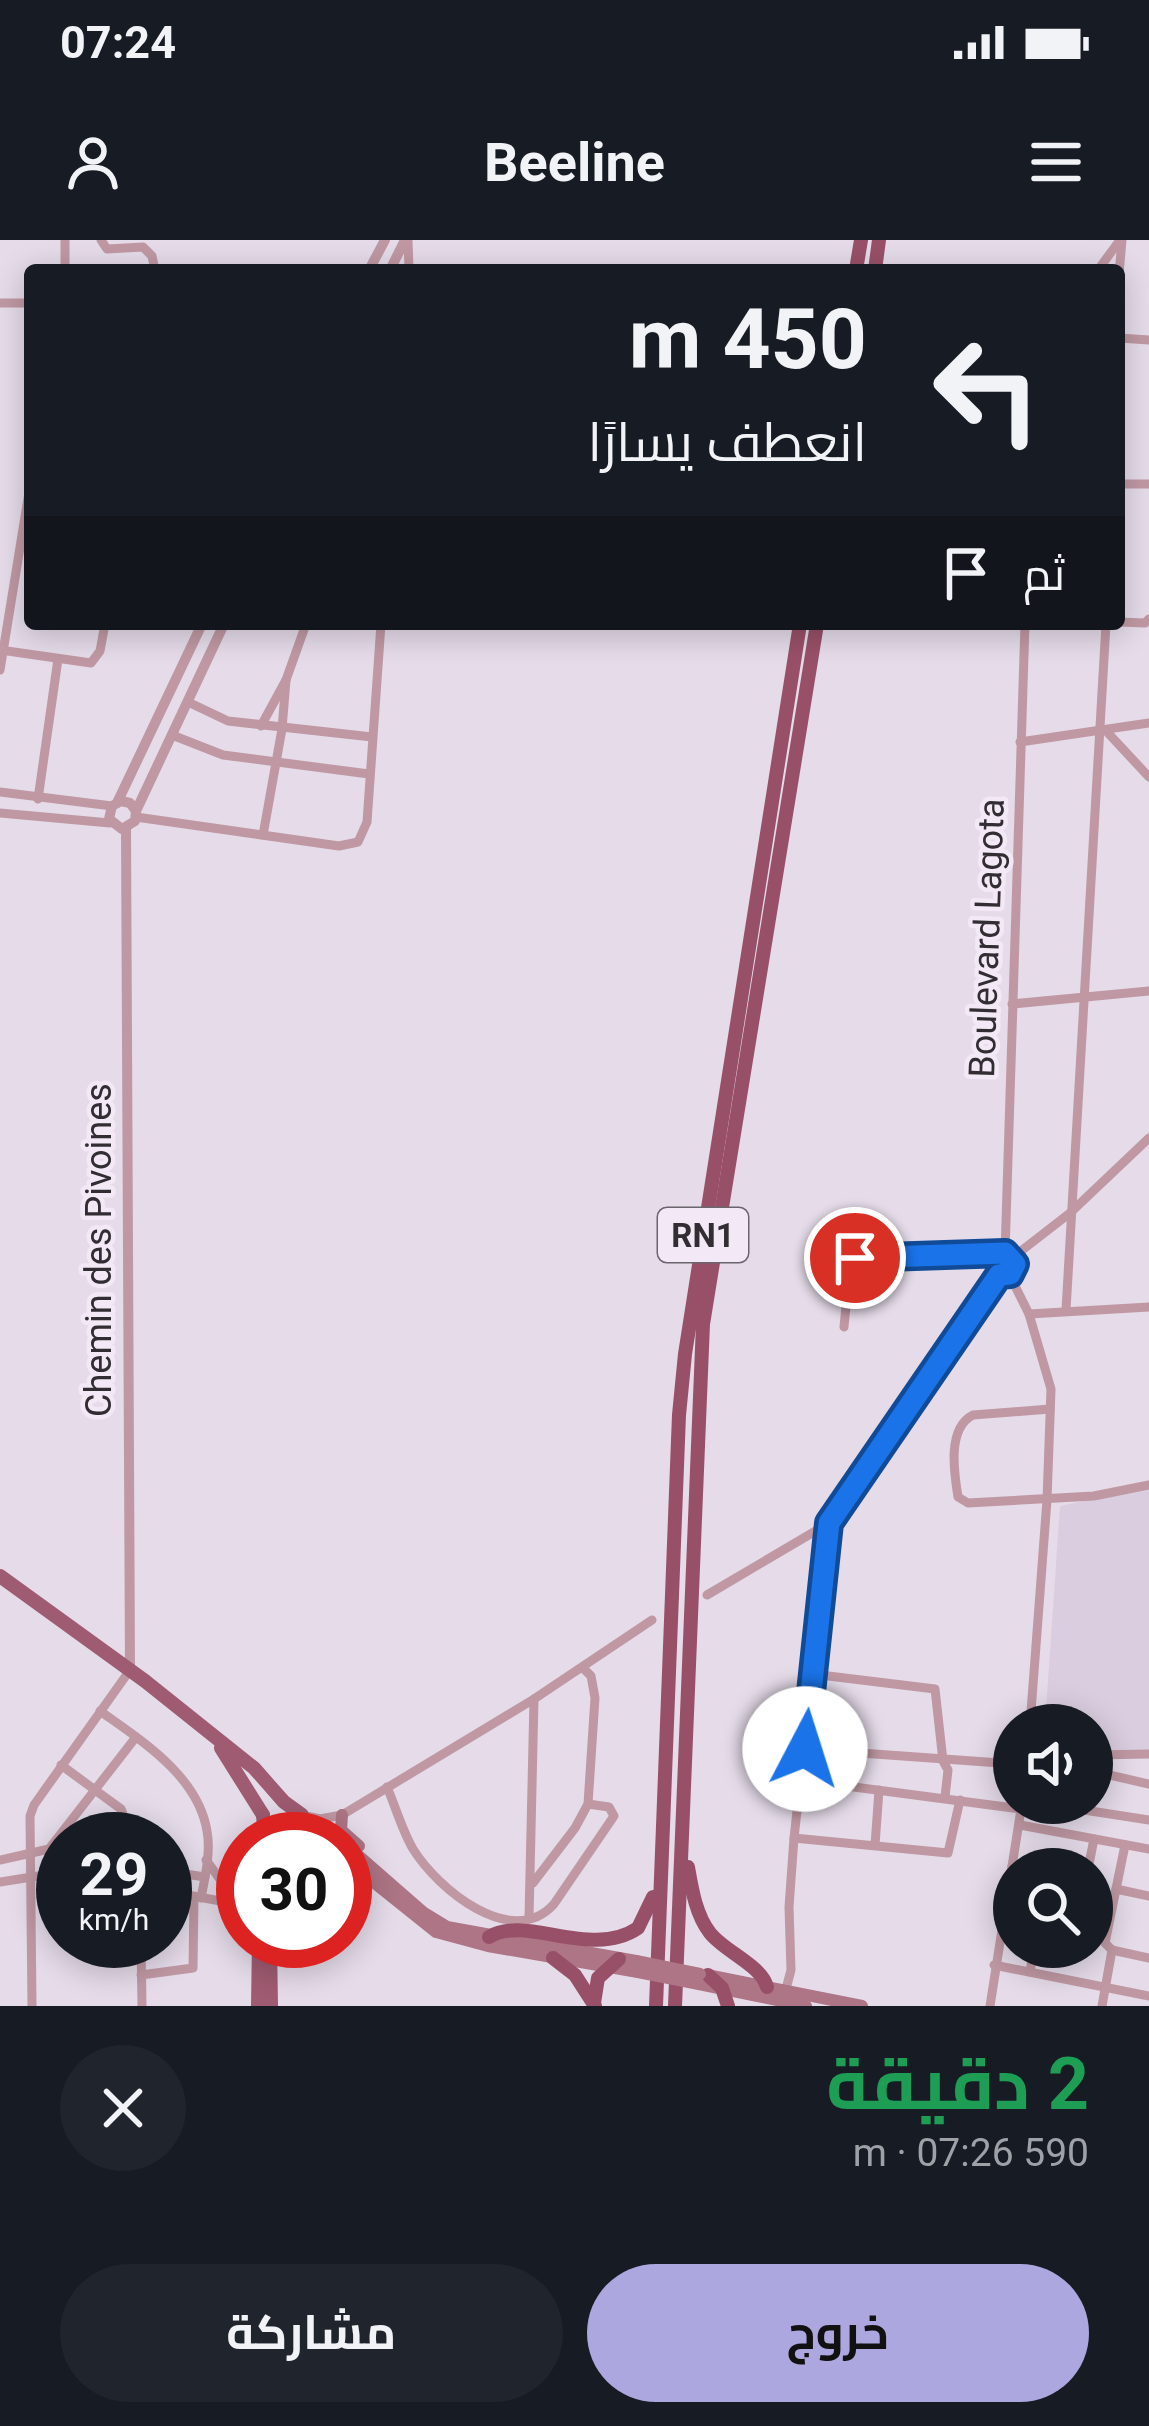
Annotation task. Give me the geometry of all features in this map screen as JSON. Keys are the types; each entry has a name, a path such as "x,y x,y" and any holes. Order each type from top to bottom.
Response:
{"highway":[{"name":"RN1","path":"656,2006 685,1354 799,630"},
{"name":"RN1","path":"675,2006 703,1324 816,630"},
{"path":"683,1845 704,1924 722,1946 764,1977 766,1992"},
{"path":"489,1936 514,1931 609,1940 633,1932 650,1910 661,1851"},
{"path":"553,1958 575,1975 595,2004"},
{"path":"595,2004 598,1978 614,1963"},
{"path":"702,1978 722,1988 728,2006"}],"main road":[{"path":"0,1576 254,1768 290,1812"},
{"path":"219,1743 261,1812"},
{"path":"266,1812 284,1802"},
{"path":"372,1857 387,1878"},
{"path":"372,1866 435,1921 614,1963"},
{"path":"372,1881 436,1932 553,1958 702,1978 806,2006"},
{"path":"258,2006 259,1968"},
{"path":"270,1968 271,2006"},
{"path":"722,1988 786,1990 862,2006"}],"street":[{"path":"101,240 107,249 143,248 154,264"},
{"path":"1103,264 1121,240"},
{"path":"0,670 24,521"},
{"path":"2,651 85,664 95,660 103,630"},
{"path":"110,823 114,804 199,630"},
{"path":"0,813 110,823 126,829 221,630"},
{"path":"261,726 286,680 304,630"},
{"path":"136,814 339,847 355,844 367,826 381,630"},
{"name":"Boulevard Lagota","path":"1006,1255 1025,630"},
{"path":"1066,1310 1106,630"},
{"path":"38,799 58,659"},
{"path":"263,836 286,680"},
{"path":"188,702 228,721 372,737"},
{"path":"1020,742 1149,723"},
{"path":"1103,733 1149,777"},
{"path":"172,735 207,751 369,774"},
{"path":"0,792 38,799 130,803 136,814"},
{"name":"Chemin des Pivoines","path":"126,829 130,1670"},
{"path":"1012,1004 1149,991"},
{"path":"1032,1704 1051,1389 1028,1314 1004,1274 992,1264 1070,1213 1149,1138"},
{"path":"707,1594 829,1523 1004,1274 1014,1268 1006,1255"},
{"path":"844,1328 850,1264 855,1258 1006,1255"},
{"path":"1028,1314 1149,1307"},
{"path":"1049,1409 973,1415 962,1421 956,1432 956,1492 962,1501 1047,1500 1149,1485"},
{"path":"786,1990 791,1970 794,1838 829,1523"},
{"path":"348,1812 534,1699 652,1620"},
{"path":"532,1883 588,1804 595,1698 591,1676 583,1668"},
{"path":"32,2006 34,1805 130,1670"},
{"path":"812,1674 934,1688 948,1770 945,1797"},
{"path":"530,1918 534,1699"},
{"path":"100,1712 176,1772 194,1798 207,1831 205,1877 197,1898 194,1968 141,1975"},
{"path":"76,1812 136,1737"},
{"path":"805,1749 993,1763"},
{"path":"1113,1755 1149,1754"},
{"path":"61,1765 123,1812"},
{"path":"1113,1776 1149,1784"},
{"path":"802,1780 993,1803"},
{"path":"387,1787 415,1852 444,1883 491,1916 530,1918 548,1911 614,1816 609,1807 588,1804"},
{"path":"875,1845 879,1790"},
{"path":"794,1838 951,1852 960,1800"},
{"path":"1016,1848 1020,1825 1147,1848 1149,1820 1113,1814"},
{"path":"1060,1833 1062,1824"},
{"path":"1092,1848 1094,1839"},
{"path":"1113,1913 1125,1845"},
{"path":"0,1860 36,1851"},
{"path":"206,1861 216,1874"},
{"path":"0,1882 36,1875"},
{"path":"192,1875 205,1877"},
{"path":"1116,1888 1149,1896"},
{"path":"192,1897 216,1901"},
{"path":"1113,1948 1149,1958"},
{"path":"141,1968 142,2006"},
{"path":"990,2006 994,1968"},
{"path":"1009,1968 1149,1996"},
{"path":"1030,1972 1031,1968"},
{"path":"1102,2006 1107,1968"}],"shaded area":[{"path":"1149,1488 1149,1750 1113,1751 1113,1704 1046,1704 1060,1506"}],"route":[{"path":"805,1749 829,1523 999,1275 1010,1274 1015,1264 1005,1253 855,1258"}]}
